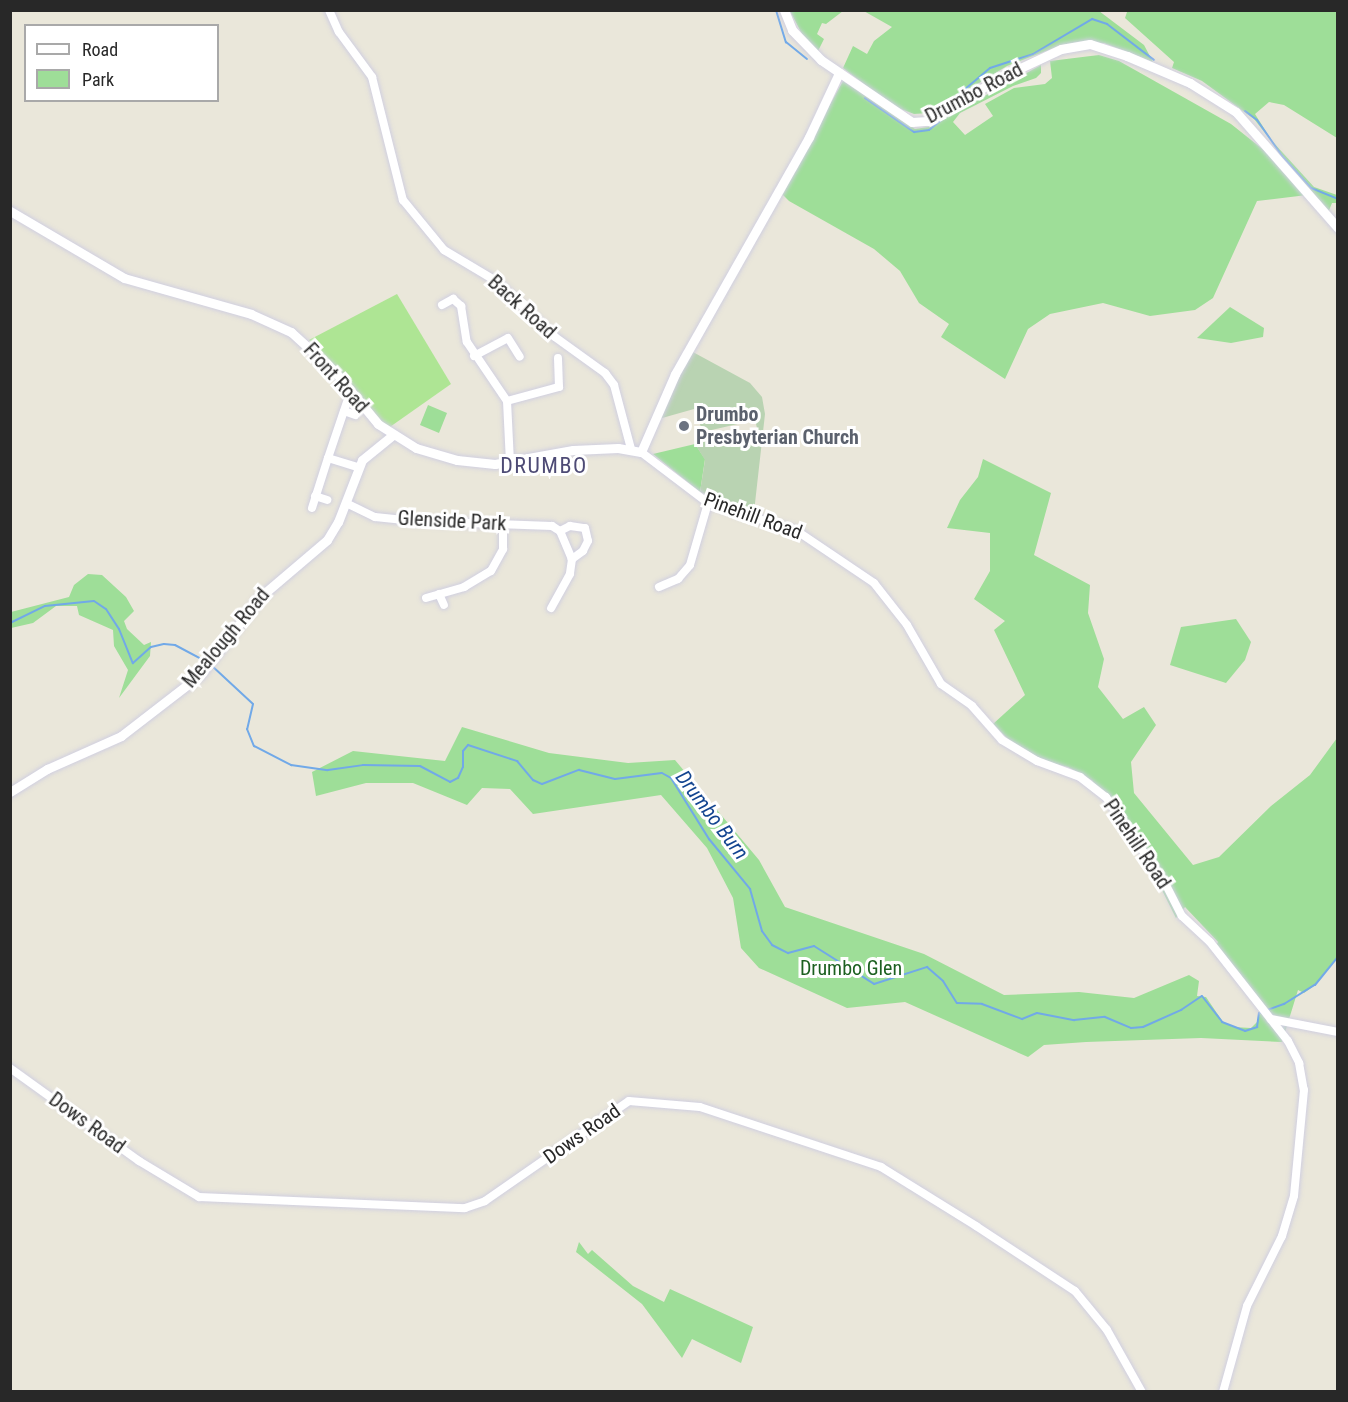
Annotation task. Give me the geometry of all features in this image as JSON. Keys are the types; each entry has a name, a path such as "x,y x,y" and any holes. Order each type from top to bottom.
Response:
{"street":[{"name":"Back Road","path":"329,10 339,32 372,77 403,200 444,250 496,281 555,337 605,373 614,385 631,449"},
{"name":"Drumbo Road","path":"784,10 803,44 898,115 920,123 1013,70 1061,49 1090,44 1106,47 1191,83 1236,112 1338,228"},
{"path":"641,452 675,374 809,136 839,73"},
{"name":"Front Road","path":"10,211 124,278 251,314 291,332 329,365 363,408 393,435 416,448 456,460 510,463 573,450 631,449 641,452"},
{"path":"442,305 453,299 461,306 467,342 474,356 507,401 510,463"},
{"path":"474,356 508,338 520,357"},
{"path":"507,401 559,387 558,358"},
{"path":"312,508 347,402"},
{"path":"344,411 355,415"},
{"name":"Mealough Road","path":"10,792 47,769 121,736 200,675 276,579 327,540 346,503 358,467 369,453 393,435"},
{"name":"Pinehill Road","path":"641,452 708,503 797,531 866,575 907,626 941,684 972,706 1002,740 1037,761 1080,777 1106,796 1165,883 1182,916 1210,942 1293,1051 1302,1077 1299,1161 1289,1216 1248,1306 1223,1392"},
{"path":"328,458 358,467"},
{"path":"315,496 327,500"},
{"name":"Glenside Park","path":"346,503 375,517 552,526 560,531 579,526 589,534 584,551 572,558 570,574 551,608"},
{"path":"659,587 678,579 690,565 708,503"},
{"path":"426,598 464,587 491,571 502,549 503,523"},
{"path":"560,531 572,558"},
{"path":"440,594 444,605"},
{"path":"1267,1014 1338,1032"},
{"name":"Dows Road","path":"10,1068 139,1161 199,1197 465,1208 485,1201 629,1101 700,1107 881,1167 976,1226 1075,1291 1107,1330 1142,1392"}],"green space":[{"path":"862,10 1099,11 1144,45 1153,62 1104,43 1062,45 1007,66 930,113 914,114 893,106 843,68 853,46 867,54 874,41 892,27"},
{"path":"1144,10 1337,11 1337,138 1284,105 1269,102 1255,114 1272,141 1314,187 1337,195 1337,203 1332,203 1328,213 1254,119 1202,81 1172,68 1174,62 1125,18 1127,12"},
{"path":"790,11 843,11 826,24 822,23 817,34 824,39 818,51 803,36"},
{"path":"1099,55 1119,61 1231,124 1265,151 1307,195 1257,201 1213,298 1195,310 1150,316 1103,303 1050,314 1028,329 1005,379 941,337 949,324 919,303 900,271 874,249 789,201 781,193 843,81 915,129 928,127 1041,65 1041,73 1036,78 1013,86 960,113 953,122 965,135 993,116 985,104 1014,88 1045,84 1052,78 1050,61"},
{"path":"397,294 451,384 387,429 309,340"},
{"path":"1230,307 1264,328 1263,337 1231,343 1197,338"},
{"path":"691,351 750,383 762,397 765,414 754,512 700,492 705,460 695,444 757,428 755,420 703,432 694,409 655,420"},
{"path":"428,405 447,413 439,433 420,425"},
{"path":"695,444 705,459 700,492 653,454"},
{"name":"Drumbo Glen","path":"983,459 1051,493 1034,555 1090,585 1088,613 1104,659 1098,687 1123,719 1144,707 1156,725 1131,762 1134,793 1193,865 1219,857 1271,806 1310,775 1337,738 1337,957 1315,985 1304,993 1298,990 1282,1042 1201,1038 1086,1042 1044,1045 1028,1057 905,1002 847,1008 759,968 741,948 733,898 707,848 661,795 533,814 510,789 482,788 467,805 413,783 366,783 316,796 312,772 353,751 445,761 462,727 549,753 628,763 675,760 759,860 785,907 924,954 1004,995 1079,992 1134,998 1189,975 1199,981 1197,996 1206,997 1223,1022 1233,1027 1251,1028 1258,1021 1259,1009 1213,950 1218,942 1185,907 1176,918 1155,876 1104,799 1091,787 1093,781 1068,767 1039,760 1011,742 993,724 1025,695 994,630 1005,621 974,599 990,571 990,533 947,528 960,500 978,477"},
{"path":"88,574 102,575 126,597 134,611 124,621 127,629 144,645 151,642 150,656 119,698 128,670 114,646 113,630 79,615 77,606 56,606 33,623 11,628 11,612 69,597 74,585"},
{"path":"1236,619 1251,642 1245,660 1226,683 1170,665 1181,627"},
{"path":"579,1242 588,1254 592,1250 633,1286 664,1302 670,1289 753,1327 741,1363 692,1339 682,1358 642,1304 576,1252"}],"waterway":[{"path":"776,10 786,42 807,59"},
{"path":"951,101 990,68 1033,54 1092,19 1107,24 1154,60"},
{"path":"865,98 914,132 929,130 944,118"},
{"path":"1245,111 1257,120 1282,156 1311,188 1338,199"},
{"name":"Drumbo Burn","path":"10,623 45,606 94,601 106,609 119,629 133,663 151,647 164,644 175,645 207,662"},
{"name":"Drumbo Burn","path":"211,665 253,704 247,729 254,746 291,765 328,770 363,765 420,766 450,782 458,778 463,767 463,751 468,745 517,761 533,780 542,784 579,770 615,779 662,773 671,778 709,839 750,889 762,931 772,945 788,953 814,946 874,984 927,967 943,981 957,1003 982,1004 1022,1019 1037,1013 1074,1020 1105,1017 1131,1028 1143,1027 1181,1010 1202,996 1222,1022 1245,1031 1257,1027 1259,1013 1284,1004 1315,985 1338,957"}],"place":[{"name":"Drumbo Presbyterian Church","path":"684,426"}],"district":[{"name":"DRUMBO","path":"544,466"}]}
